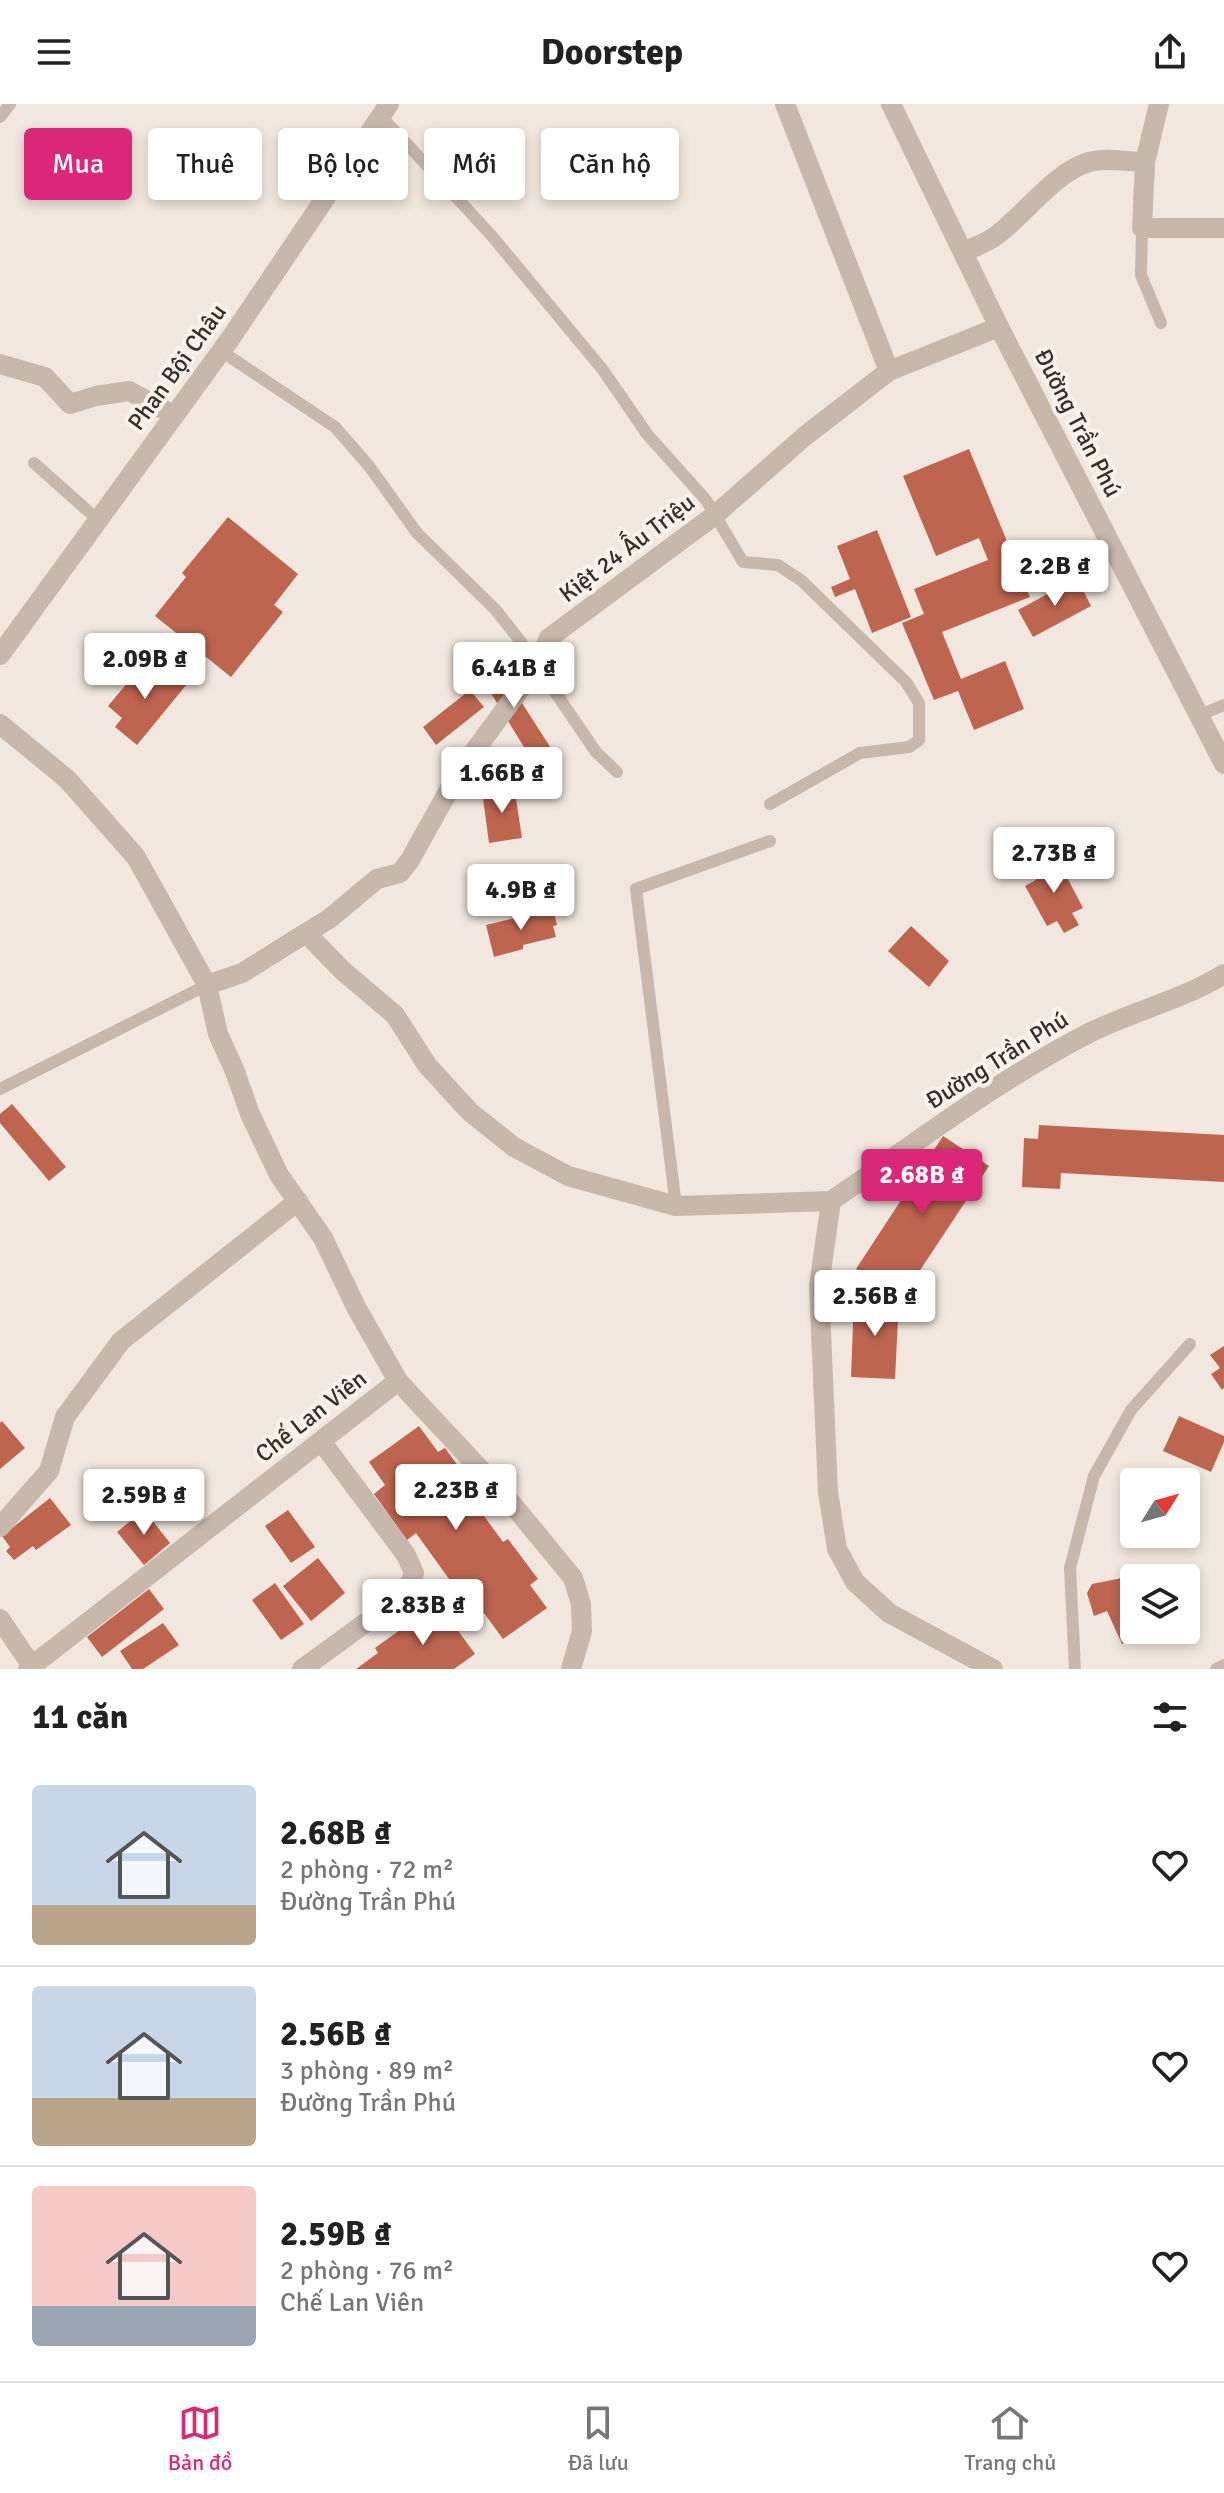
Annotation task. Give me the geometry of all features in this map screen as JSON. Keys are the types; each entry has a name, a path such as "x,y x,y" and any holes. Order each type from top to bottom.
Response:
{"street":[{"path":"785,104 889,371"},
{"name":"Đường Trần Phú","path":"891,104 999,327 1224,764"},
{"path":"1159,104 1145,162 1142,228 1224,228"},
{"name":"Phan Bội Châu","path":"3,644 221,351 385,110"},
{"path":"963,252 995,237 1070,171 1087,162 1105,159 1145,162"},
{"name":"Kiệt 24 Ấu Triệu","path":"207,985 242,973 352,902 377,879 400,873 459,772 537,666 549,638 715,515 805,436 889,371 999,327"},
{"path":"0,364 45,377 70,404 129,391 174,415"},
{"path":"0,724 67,779 136,857 207,985 218,1034 279,1175 323,1238 356,1307 398,1381 508,1499 573,1578 581,1604 582,1631 571,1669"},
{"path":"306,933 343,971 395,1015 427,1065 470,1112 514,1147 568,1176 676,1206 831,1201 819,1286 828,1492 837,1549 855,1582 889,1613 993,1669"},
{"name":"Đường Trần Phú","path":"831,1201 1023,1070 1091,1032 1202,988 1224,974"},
{"path":"0,1527 49,1471 65,1417 121,1341 298,1201"},
{"name":"Chế Lan Viên","path":"31,1668 398,1381"},
{"path":"302,1669 405,1594 414,1573 406,1555 321,1441"},
{"path":"0,1619 31,1668"}],"lane":[{"path":"0,117 10,104"},
{"path":"385,110 603,370 647,434 706,500 743,562 778,565 802,581 906,682 919,703 919,740 909,747 860,753 770,804"},
{"path":"1142,228 1141,275 1161,323"},
{"path":"221,351 335,427 369,466 417,533 495,609 596,752 617,772"},
{"path":"34,463 98,520"},
{"path":"1199,715 1224,705"},
{"path":"676,1206 636,889 770,841"},
{"path":"0,1089 207,985"},
{"path":"1075,1669 1070,1568 1094,1476 1131,1410 1190,1344"},
{"path":"1216,1669 1224,1665"}],"building":[{"path":"969,449 1030,597 942,632 961,679 1005,661 1024,709 974,730 958,691 934,700 902,623 924,614 914,589 988,560 979,538 936,556 903,476"},
{"path":"228,517 298,574 274,605 283,612 231,677 155,616 186,577 182,573"},
{"path":"877,530 911,617 872,633 855,589 835,597 831,587 850,579 837,546"},
{"path":"1077,578 1091,606 1033,637 1018,610"},
{"path":"488,650 554,753 535,765 475,667"},
{"path":"144,663 158,675 165,666 187,684 137,745 115,727 122,718 108,706"},
{"path":"470,690 484,707 436,745 423,727"},
{"path":"514,786 522,838 489,843 482,791"},
{"path":"1056,856 1083,908 1072,913 1079,925 1064,933 1057,921 1047,926 1025,886 1036,880 1030,869"},
{"path":"553,909 556,937 523,945 523,949 494,957 486,925"},
{"path":"911,926 949,961 929,987 888,951"},
{"path":"12,1104 66,1167 49,1181 0,1123 0,1114"},
{"path":"1039,1125 1224,1135 1224,1182 1061,1173 1060,1189 1022,1187 1024,1138 1038,1139"},
{"path":"943,1136 989,1166 901,1299 856,1269"},
{"path":"854,1297 899,1299 895,1379 851,1377"},
{"path":"1224,1346 1222,1390 1211,1374 1220,1368 1210,1355"},
{"path":"1179,1416 1224,1436 1211,1472 1163,1451"},
{"path":"2,1421 25,1448 0,1469 0,1423"},
{"path":"419,1426 438,1452 445,1448 472,1485 465,1490 503,1542 508,1539 538,1579 530,1585 547,1608 503,1639 484,1613 477,1618 416,1533 407,1540 374,1494 385,1485 369,1462"},
{"path":"50,1498 71,1525 36,1550 33,1546 14,1560 6,1551 10,1547 2,1536"},
{"path":"144,1510 170,1543 144,1565 117,1532"},
{"path":"288,1510 315,1547 291,1563 265,1526"},
{"path":"318,1558 345,1593 311,1621 283,1586"},
{"path":"1120,1578 1120,1640 1107,1611 1094,1616 1087,1593 1092,1584"},
{"path":"275,1583 304,1624 281,1640 252,1600"},
{"path":"149,1589 164,1609 102,1657 87,1637"},
{"path":"443,1610 475,1654 454,1669 356,1669 378,1653 375,1648 415,1619 420,1626"},
{"path":"163,1623 179,1645 143,1669 132,1669 120,1651"}]}
